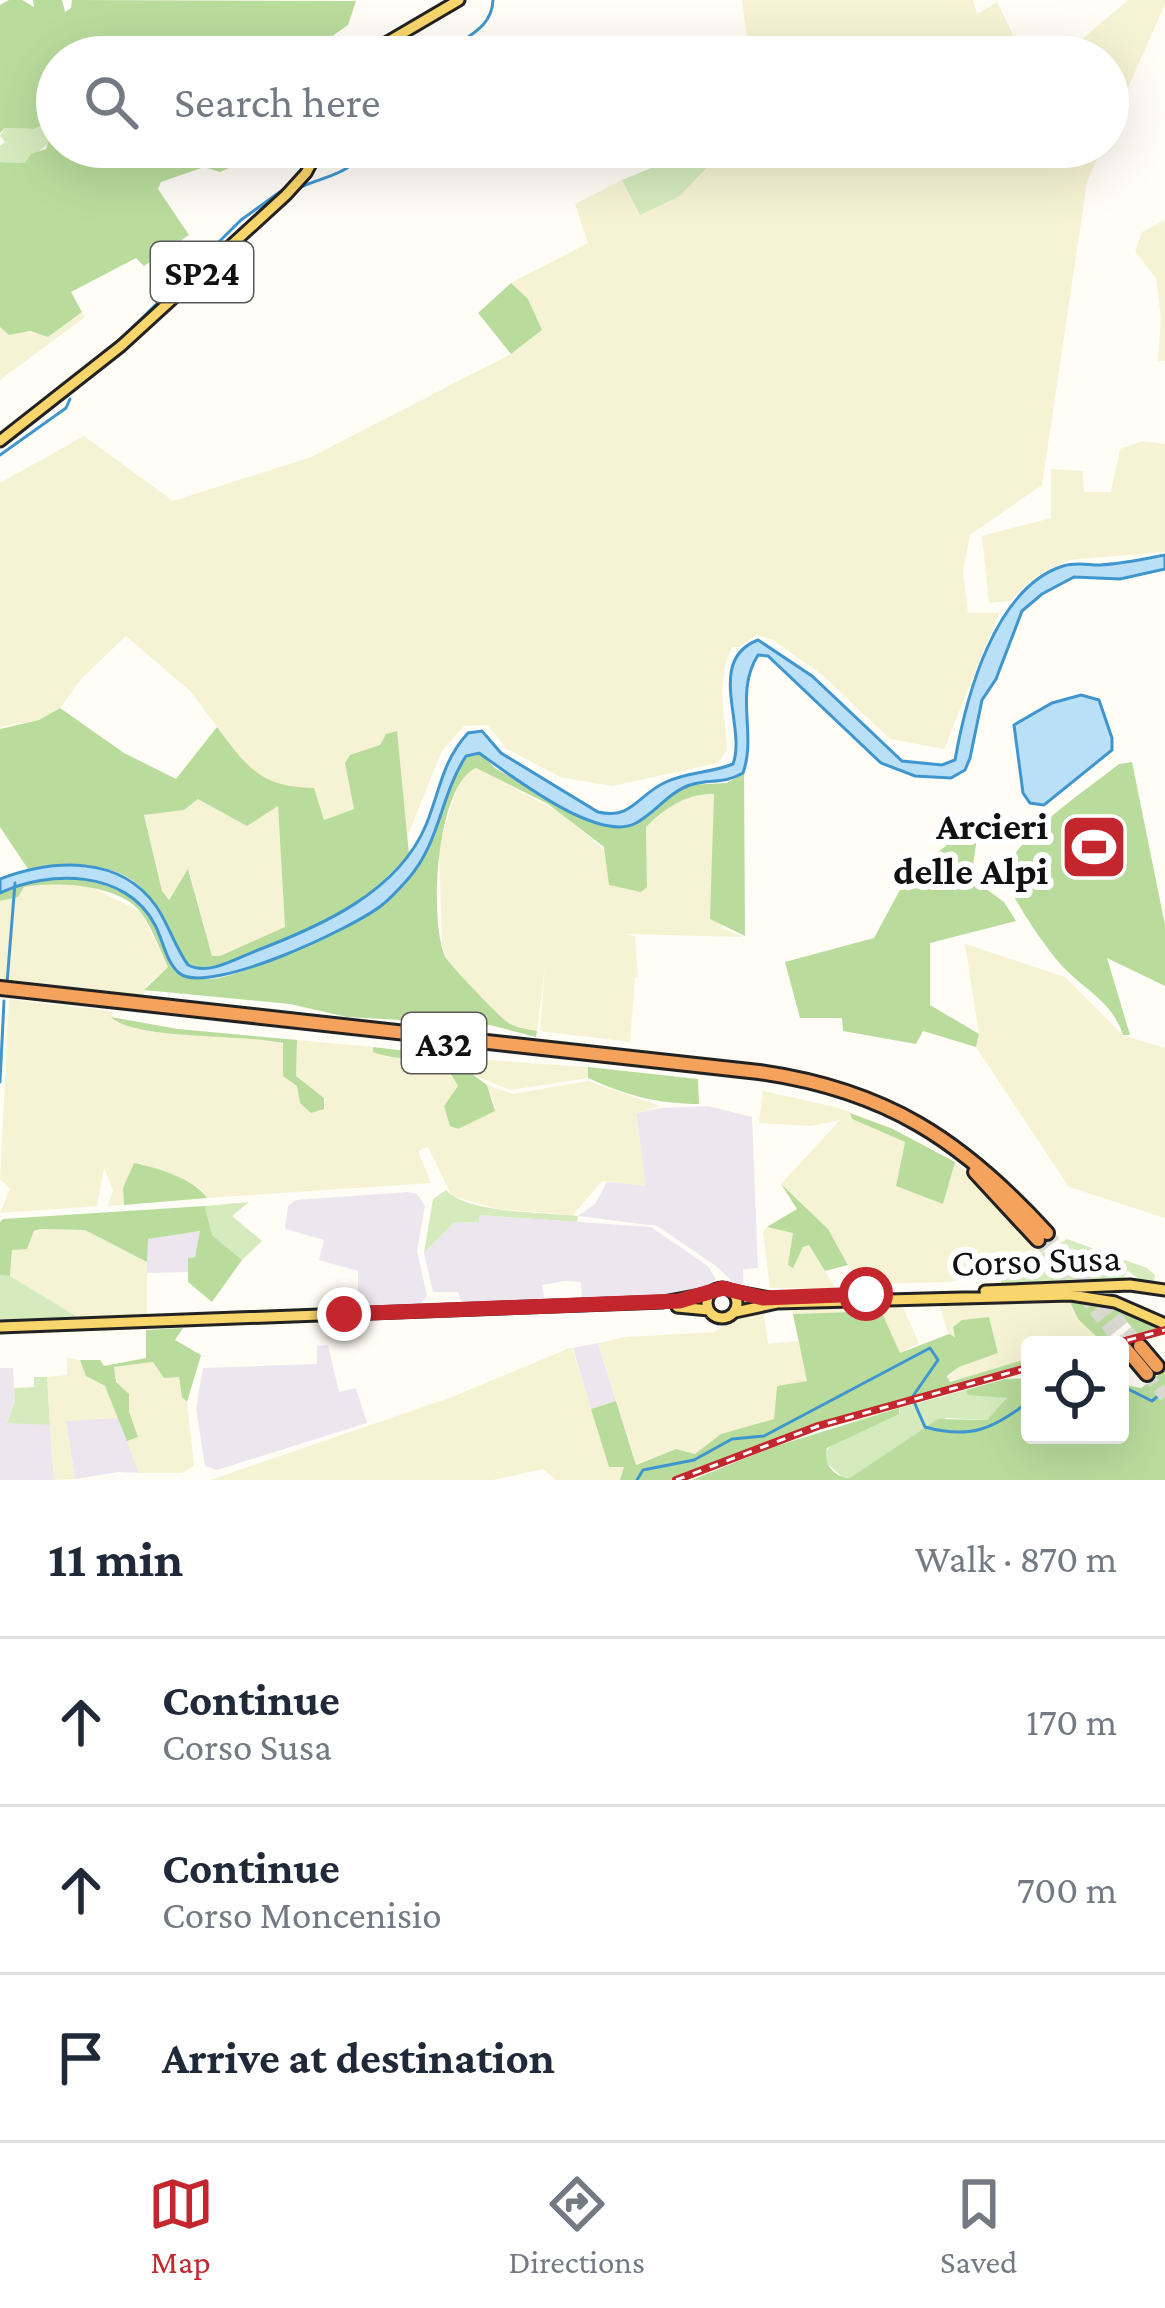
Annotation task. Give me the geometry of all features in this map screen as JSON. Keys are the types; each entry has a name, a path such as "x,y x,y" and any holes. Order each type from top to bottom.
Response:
{"highway":[{"name":"A32","path":"0,991 745,1070 821,1083 881,1103 942,1136 1004,1187 1043,1236"},
{"path":"1133,1347 1152,1370"}],"main road":[{"path":"398,36 459,0"},
{"name":"SP24","path":"0,441 121,346 286,195 309,168"},
{"name":"Corso Susa","path":"765,1301 1149,1287 1165,1292"},
{"path":"0,1330 663,1302 723,1288 765,1301"},
{"path":"732,1291 738,1303 735,1312"},
{"path":"709,1310 711,1293"},
{"name":"Corso Susa","path":"765,1301 1071,1294 1131,1307 1165,1322"},
{"path":"0,1330 688,1306 722,1318 765,1301"}],"shaded area":[{"path":"742,0 973,0 977,14 997,2 1014,36 747,36"},
{"path":"1128,0 1165,0 1129,85 1129,36 1086,36"},
{"path":"706,168 1093,168 1087,182 1042,485 970,535 963,571 968,613 999,613 944,749 890,739 821,674 773,640 757,635 732,647 725,665 722,692 727,750 718,763 612,786 560,777 507,749 487,725 464,726 442,751 407,837 396,731 345,763 354,809 323,820 285,787 252,773 190,691 126,636 83,677 60,708 39,720 0,727 0,483 84,436 173,501 311,457 511,354 541,331 528,299 511,283 588,243 575,204 622,180 640,214 680,196"},
{"path":"1165,220 1165,361 1158,361 1161,318 1156,278 1135,251 1142,232"},
{"path":"82,312 85,317 0,380 0,327 48,336"},
{"path":"1142,441 1165,444 1165,552 1068,560 1034,578 1010,601 989,603 982,536 1051,518 1051,469 1083,471 1084,492 1111,492 1120,449"},
{"path":"476,768 563,814 647,887 646,827 673,804 714,794 722,928 743,937 624,934 635,936 638,977 630,1042 540,1031 545,967 537,1031 508,1024 449,964 442,945 439,846 460,779"},
{"path":"198,799 278,805 285,927 212,957 189,870 168,900 144,815 184,810"},
{"path":"89,886 141,912 168,967 146,986 143,998 0,982 0,901 18,897 24,887"},
{"path":"965,944 1065,977 1123,1035 1165,1048 1165,1218 1069,1187 976,1047 979,1034"},
{"path":"9,999 111,1011 117,1023 148,1029 277,1041 285,1046 283,1075 298,1086 300,1103 319,1112 324,1098 296,1076 297,1040 373,1047 374,1052 390,1058 407,1055 443,1061 459,1086 444,1106 496,1108 487,1085 513,1094 588,1081 660,1106 636,1114 646,1186 602,1181 573,1215 498,1209 452,1196 428,1147 418,1151 431,1183 207,1198 200,1188 140,1163 123,1188 124,1205 108,1206 113,1190 104,1168 97,1206 0,1213 10,1189 0,1179"},
{"path":"474,1059 588,1067 588,1078 510,1090 471,1074"},
{"path":"763,1091 850,1112 852,1119 905,1142 896,1186 943,1204 955,1162 985,1188 1040,1254 982,1284 981,1277 860,1284 828,1229 781,1184 840,1120 811,1126 759,1123"},
{"path":"708,1106 752,1117 758,1268 743,1269 744,1292 716,1266 657,1226 578,1216 595,1204 607,1182 645,1185 636,1113"},
{"path":"417,1194 425,1206 417,1251 427,1296 419,1305 368,1307 364,1294 358,1293 358,1271 319,1260 324,1240 285,1229 288,1206 296,1200"},
{"path":"478,1215 651,1227 708,1266 716,1279 705,1291 678,1298 582,1302 581,1282 565,1281 542,1285 545,1304 463,1307 458,1292 433,1292 424,1253 454,1223 478,1222"},
{"path":"767,1227 793,1233 793,1268 803,1246 809,1245 836,1289 770,1288 763,1232"},
{"path":"40,1229 85,1230 147,1262 147,1318 84,1321 10,1276 12,1249"},
{"path":"201,1231 195,1257 188,1258 188,1272 147,1273 147,1239"},
{"path":"1068,1298 1078,1319 1096,1336 1021,1336 1021,1361 969,1378 946,1380 959,1367 998,1353 950,1338 938,1302"},
{"path":"901,1303 919,1343 900,1353 880,1311 793,1314 793,1306"},
{"path":"763,1307 768,1344 798,1341 808,1381 777,1386 774,1419 729,1432 695,1454 676,1449 636,1464 598,1343 714,1332 747,1311"},
{"path":"598,1343 616,1401 591,1409 573,1348"},
{"path":"328,1345 339,1392 356,1388 367,1423 217,1470 205,1466 196,1409 203,1368 317,1364 317,1346"},
{"path":"572,1347 609,1466 624,1467 620,1480 556,1480 543,1469 493,1480 210,1480 452,1397"},
{"path":"67,1358 80,1360 89,1378 105,1386 119,1418 66,1421 75,1479 54,1480 47,1377 67,1375"},
{"path":"153,1362 162,1371 179,1376 187,1402 194,1466 182,1473 139,1473 127,1441 138,1437 129,1395 120,1389 113,1370"},
{"path":"0,1368 13,1368 15,1401 7,1422 50,1425 54,1480 0,1480"},
{"path":"119,1418 139,1473 75,1479 66,1421"}],"green space":[{"path":"22,0 34,7 33,0 62,0 65,12 72,0 356,1 348,25 332,36 36,36 36,128 5,128 0,133 0,5"},
{"path":"5,128 34,129 36,154 26,163 0,162 0,146 5,142 0,136"},
{"path":"36,152 36,168 201,168 161,182 158,189 189,235 144,266 136,258 71,292 82,312 48,337 30,331 9,335 0,327 0,162 25,163"},
{"path":"651,168 706,168 680,196 640,215 622,180"},
{"path":"511,283 528,299 542,330 511,354 478,313"},
{"path":"60,708 124,753 176,779 217,727 238,754 268,779 314,788 324,820 354,809 345,763 350,755 380,745 386,734 397,731 409,854 368,894 329,918 225,964 192,967 136,883 98,867 28,869 0,827 0,729 39,720","holes":["198,799 247,826 278,806 285,927 212,956 188,869 169,900 162,891 144,815 184,810"]},
{"path":"479,752 495,768 573,813 611,827 624,827 688,785 727,783 744,773 745,936 710,919 714,794 677,803 646,827 647,887 641,892 609,885 604,847 548,804 476,768 462,780 444,826 437,887 440,940 446,958 488,1004 510,1024 537,1031 536,1037 490,1025 347,1017 290,1004 144,990 168,967 142,914 120,896 53,884 24,887 18,897 0,901 0,893 38,880 99,882 134,900 149,915 174,966 209,979 244,971 347,926 392,897 429,846 466,756"},
{"path":"1132,762 1165,925 1165,986 1107,958 1130,1035 1123,1035 1107,1007 1051,952 1004,875 1022,845 1054,815 1119,764"},
{"name":"Arcieri delle Alpi","path":"1100,814 1121,868 1088,880 1068,826"},
{"path":"960,835 977,838 971,878 1004,902 1016,921 930,943 930,1005 979,1034 976,1047 923,1031 916,1044 843,1031 842,1018 800,1018 785,962 874,938 908,875"},
{"path":"111,1017 178,1029 297,1040 296,1076 324,1098 324,1109 311,1113 300,1103 297,1086 283,1076 283,1043 142,1030"},
{"path":"373,1047 474,1059 472,1074 487,1085 495,1111 458,1129 450,1126 444,1106 458,1086 443,1061 390,1057 373,1052"},
{"path":"588,1067 698,1079 699,1104 629,1094 588,1078"},
{"path":"850,1113 893,1129 955,1162 943,1204 896,1186 905,1142 852,1119"},
{"path":"134,1163 185,1180 207,1198 124,1205 123,1188"},
{"path":"781,1184 828,1229 848,1265 825,1271 809,1245 803,1247 793,1268 788,1265 793,1233 767,1227 797,1209"},
{"path":"446,1190 471,1204 578,1216 577,1222 479,1215 479,1222 454,1223 424,1253 433,1199"},
{"path":"249,1202 232,1216 262,1241 242,1260 212,1235 205,1206"},
{"path":"205,1206 212,1235 242,1260 212,1302 188,1282 188,1258 195,1257 200,1231 148,1239 147,1262 85,1230 40,1229 34,1231 27,1249 12,1250 10,1276 0,1275 3,1219"},
{"path":"1067,1239 1147,1268 1155,1275 1154,1284 1128,1271 1124,1276 1129,1281 1001,1287 1001,1276"},
{"path":"0,1275 10,1276 84,1321 0,1320"},
{"path":"1068,1298 1113,1305 1165,1328 1139,1335 1127,1322 1116,1330 1111,1325 1106,1330 1110,1336 1096,1336 1078,1319"},
{"path":"881,1311 900,1353 949,1334 955,1337 953,1327 962,1320 989,1317 998,1353 959,1367 947,1376 950,1382 1021,1361 1021,1367 807,1426 671,1480 620,1480 624,1467 609,1467 591,1409 616,1401 636,1465 676,1449 695,1454 721,1434 774,1419 777,1386 807,1381 793,1314"},
{"path":"183,1328 175,1340 201,1355 187,1402 179,1377 164,1378 153,1362 114,1367 116,1382 129,1394 138,1437 127,1441 105,1386 86,1376 80,1360 100,1360 104,1366 146,1358 146,1330"},
{"path":"1165,1370 1165,1480 692,1480 773,1447 899,1408 899,1414 827,1448 831,1469 850,1478 938,1419 987,1420 1007,1398 968,1395 966,1390 1005,1379 1021,1378 1021,1444 1129,1444 1129,1385 1141,1388"},
{"path":"34,1377 47,1377 50,1425 7,1423 14,1388 34,1387"},
{"path":"966,1390 1008,1399 987,1420 946,1418 850,1478 842,1477 826,1462 831,1445 900,1412 899,1408"}],"water":[{"path":"1165,555 1165,569 1120,579 1074,577 1022,611 996,679 982,700 965,770 951,778 915,776 881,763 768,656 758,655 746,699 748,743 743,773 682,788 643,819 620,827 600,824 554,804 479,753 466,756 427,850 392,896 343,928 249,968 195,978 179,973 142,907 106,884 62,878 0,893 0,879 20,872 63,865 105,870 141,889 156,906 188,965 223,965 331,918 377,888 413,849 447,765 468,733 482,731 501,753 598,812 609,814 627,809 674,779 733,764 730,678 742,650 758,640 812,676 902,761 942,765 955,760 976,677 1001,621 1039,578 1063,566 1116,564"},
{"path":"1081,695 1099,700 1112,750 1044,805 1030,803 1023,793 1014,725 1052,703"}],"waterway":[{"path":"470,36 486,21 493,0"},
{"path":"299,188 347,168"},
{"path":"115,345 241,220 288,186"},
{"path":"0,455 66,408 70,399"},
{"path":"7,983 15,883"},
{"path":"0,1082 4,1001"},
{"path":"637,1480 643,1470 694,1460 732,1439 764,1436 930,1348 938,1360 913,1396"},
{"path":"1129,1390 1152,1401 1165,1390"},
{"path":"915,1404 925,1427 956,1432 993,1425 1021,1407"}],"tunnel":[{"path":"1047,1233 1140,1346"},
{"path":"1038,1240 1116,1336"},
{"path":"1147,1374 1165,1397"}],"railway":[{"path":"1129,1340 1165,1330"},
{"path":"676,1480 818,1426 1021,1370"}],"place":[{"name":"Arcieri delle Alpi","path":"1094,847"}],"route":[{"path":"344,1314 679,1301 718,1288 763,1298 866,1294"}]}
